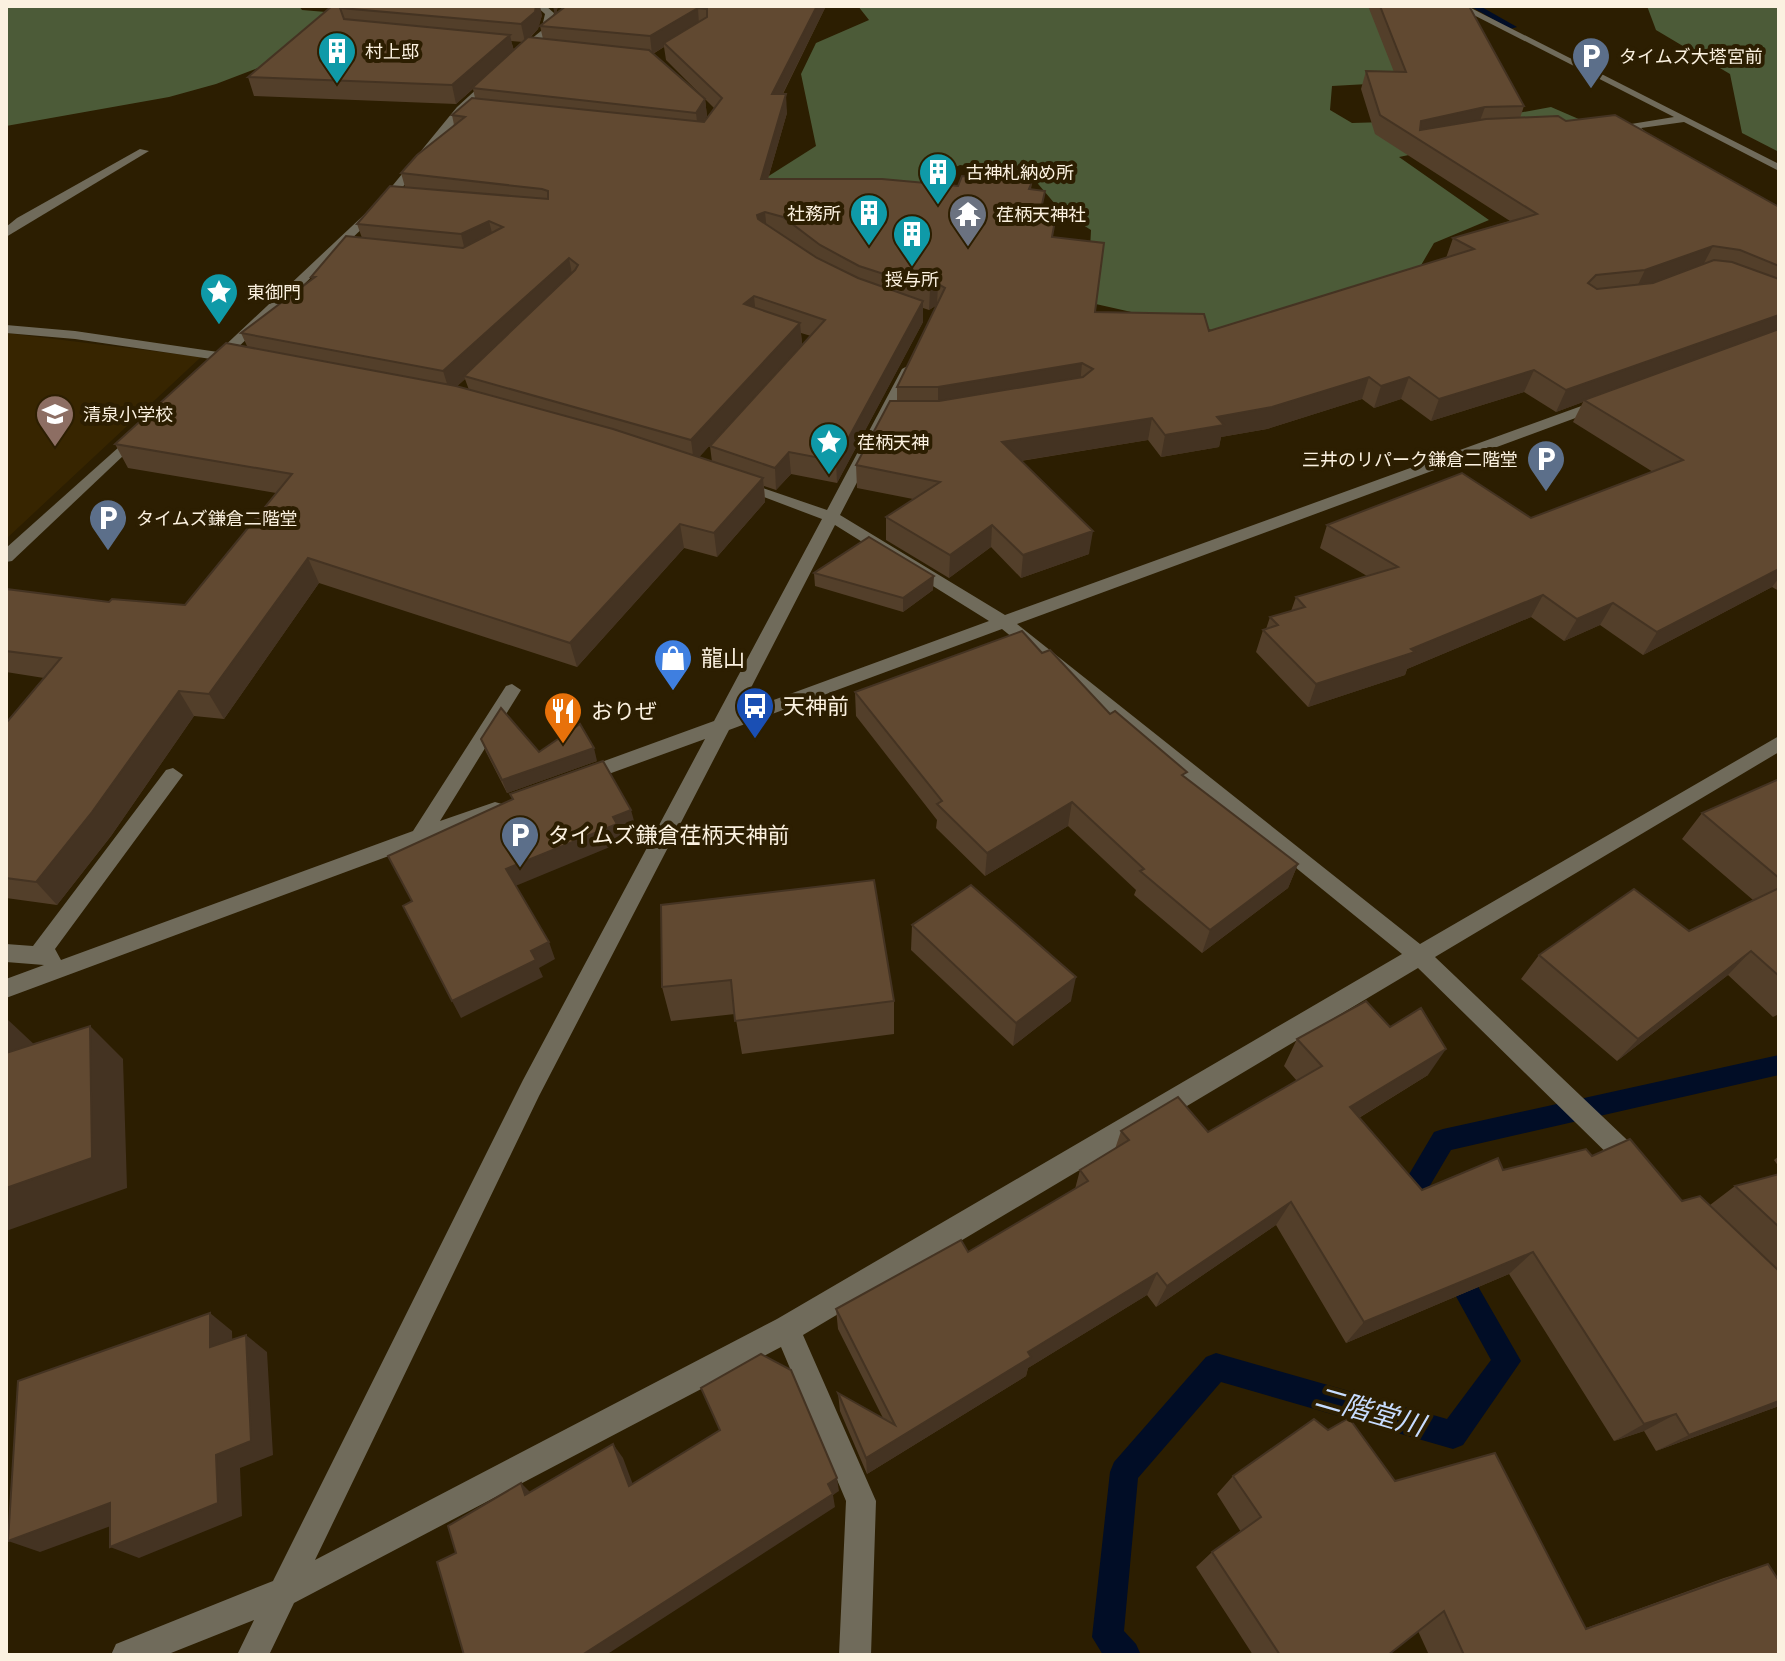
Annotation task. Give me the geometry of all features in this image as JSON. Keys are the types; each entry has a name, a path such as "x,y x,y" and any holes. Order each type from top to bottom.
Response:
{"street":[{"path":"540,6 550,13 545,32"},
{"path":"1460,6 1779,168"},
{"path":"199,377 388,198 461,109 524,48 564,19"},
{"path":"508,47 538,50"},
{"path":"461,109 476,111"},
{"path":"1620,126 1685,119"},
{"path":"1635,126 1638,133 1662,147"},
{"path":"6,233 21,220 144,151"},
{"path":"388,198 404,200"},
{"path":"336,248 351,250"},
{"path":"6,329 75,335 253,362"},
{"path":"253,1655 531,1088 832,517 891,416 917,353"},
{"path":"564,784 1619,397"},
{"path":"6,557 154,419"},
{"path":"728,481 832,517 1005,623 1421,957 1647,1176"},
{"path":"420,837 512,690"},
{"path":"127,1655 285,1592 787,1329 1779,743"},
{"path":"38,956 173,775"},
{"path":"6,989 506,805"},
{"path":"6,953 87,959"},
{"path":"787,1329 861,1501 855,1655"}],"shaded area":[{"name":"清泉小学校","path":"6,333 201,357 6,539"}],"green space":[{"path":"6,6 299,6 302,10 338,13 287,57 216,84 169,97 6,126"},
{"path":"858,6 1371,6 1404,82 1332,86 1330,110 1352,123 1486,119 1551,107 1581,120 1399,157 1489,220 1434,243 1420,267 1216,331 1020,287 1090,249 1091,230 1061,211 1028,172 960,165 902,192 761,181 816,146 801,74 816,43 869,20"},
{"path":"1647,6 1779,6 1779,152 1742,133 1730,74 1656,30"}],"building":[{"path":"332,6 536,6 535,12 521,24 340,8 344,19 510,35 452,85 248,77"},
{"path":"566,6 817,6 772,94 786,94 761,179 882,179 958,186 962,176 1032,182 1029,189 1045,191 1041,209 1057,210 1052,237 1104,243 1095,312 1204,314 1209,331 1474,249 1453,238 1537,214 1380,115 1366,71 1406,72 1380,6 1469,6 1524,106 1485,107 1421,121 1420,130 1486,119 1558,116 1566,121 1615,115 1779,207 1779,266 1740,250 1713,246 1645,270 1596,275 1588,283 1597,289 1653,283 1714,260 1732,262 1779,279 1779,315 1566,390 1534,370 1439,399 1409,377 1381,386 1369,377 1272,407 1217,417 1224,425 1165,435 1152,418 1002,442 1093,531 1023,555 992,525 950,555 886,517 940,482 856,465 890,401 939,401 1083,377 1093,369 1082,363 938,387 897,387 945,288 938,284 930,289 859,266 820,245 783,217 765,212 757,215 758,219 817,258 858,278 923,301 836,461 789,452 775,468 710,446 825,320 754,296 744,304 800,323 691,440 464,376 575,270 578,265 569,258 443,371 241,333 315,277 311,277 346,236 463,248 503,227 489,221 461,234 357,224 390,186 548,199 548,191 542,189 401,173 417,155 465,117 452,115 472,98 704,122 722,98 664,43 707,17 707,9 698,8 650,36 540,26"},
{"path":"528,37 649,50 705,99 696,113 472,88"},
{"path":"1779,329 1779,569 1657,632 1613,603 1577,619 1543,595 1411,649 1415,652 1316,684 1263,630 1278,625 1270,617 1305,607 1296,597 1398,567 1327,525 1462,473 1531,518 1683,460 1584,400"},
{"path":"226,343 456,386 613,429 763,478 714,533 680,524 570,643 308,558 209,694 179,691 92,812 36,882 6,878 6,723 61,658 6,651 6,589 109,602 112,599 185,605 292,474 115,444"},
{"path":"869,537 934,576 903,598 814,573"},
{"path":"1022,631 1042,653 1050,650 1110,714 1115,711 1187,772 1182,775 1298,864 1210,930 1140,871 1144,869 1072,802 987,853 937,804 942,801 855,692"},
{"path":"501,708 539,752 580,724 594,748 502,780 481,739"},
{"path":"603,761 631,810 613,817 617,824 506,869 549,942 531,951 536,960 452,1001 403,906 412,901 388,856 513,799 510,794"},
{"path":"1779,779 1779,878 1702,813"},
{"path":"874,880 894,1001 735,1021 731,980 662,987 661,905"},
{"path":"971,885 1076,977 1016,1023 912,925"},
{"path":"1779,888 1779,976 1751,951 1638,1039 1539,955 1634,889 1689,931"},
{"path":"1366,1001 1390,1027 1421,1008 1446,1049 1350,1107 1422,1190 1498,1158 1503,1170 1586,1149 1592,1156 1630,1139 1682,1201 1700,1196 1779,1271 1779,1401 1689,1435 1676,1414 1644,1424 1533,1252 1364,1322 1291,1202 1167,1286 1157,1273 1028,1352 1031,1357 866,1458 838,1393 895,1425 836,1309 961,1240 968,1252 1088,1181 1080,1170 1129,1140 1121,1131 1178,1097 1208,1132 1322,1066 1297,1039"},
{"path":"90,1026 92,1158 6,1188 6,1053"},
{"path":"1779,1174 1779,1227 1735,1186"},
{"path":"210,1313 210,1347 246,1335 251,1441 216,1455 218,1503 110,1547 110,1503 8,1541 18,1381"},
{"path":"761,1354 791,1370 837,1478 828,1484 833,1494 582,1655 464,1655 437,1562 456,1553 448,1526 521,1483 525,1495 613,1444 629,1486 720,1430 701,1388"},
{"path":"1349,1418 1395,1481 1495,1453 1586,1629 1768,1564 1779,1581 1779,1655 1464,1655 1444,1611 1388,1655 1280,1655 1212,1552 1261,1517 1233,1476 1314,1419 1328,1430"}],"waterway":[{"path":"1474,6 1513,27"},
{"name":"二階堂川","path":"1417,1205 1411,1193 1443,1140 1779,1065"},
{"name":"二階堂川","path":"1125,1655 1108,1637 1124,1472 1216,1367 1453,1435 1507,1361 1455,1271"}],"place":[{"name":"村上邸","path":"337,85"},
{"name":"タイムズ大塔宮前","path":"1591,90"},
{"name":"古神札納め所","path":"938,206"},
{"name":"社務所","path":"869,247"},
{"name":"荏柄天神社","path":"968,248"},
{"name":"授与所","path":"912,268"},
{"name":"東御門","path":"219,326"},
{"name":"清泉小学校","path":"55,448"},
{"name":"荏柄天神","path":"829,476"},
{"name":"三井のリパーク鎌倉二階堂","path":"1546,493"},
{"name":"タイムズ鎌倉二階堂","path":"108,552"},
{"name":"龍山","path":"673,692"},
{"name":"天神前","path":"755,740"},
{"name":"おりぜ","path":"563,745"},
{"name":"タイムズ鎌倉荏柄天神前","path":"520,869"}]}
